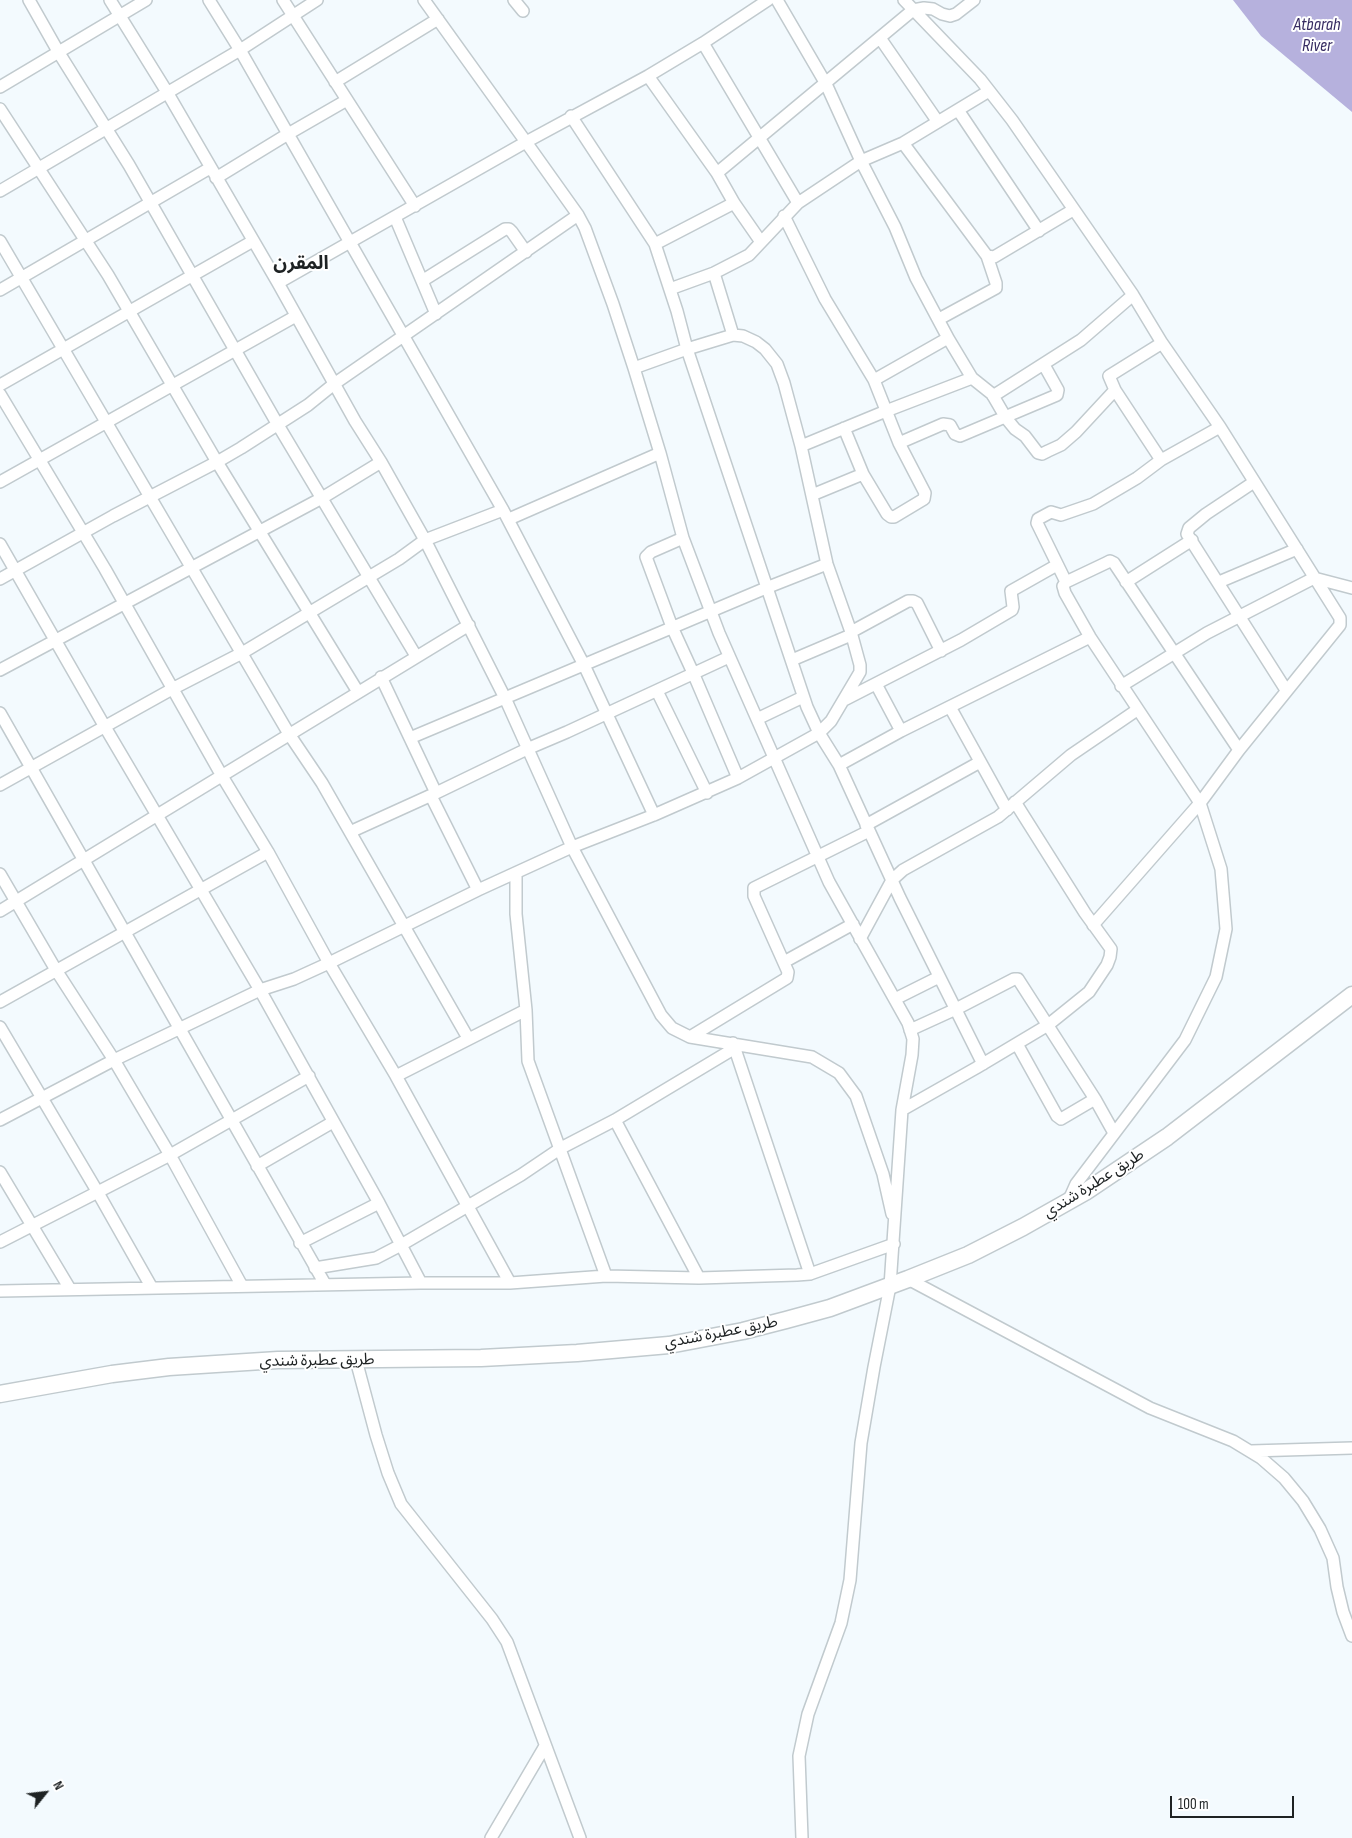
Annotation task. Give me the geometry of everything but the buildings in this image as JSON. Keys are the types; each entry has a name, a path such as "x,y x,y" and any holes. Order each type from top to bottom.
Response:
{"highway":[{"name":"طريق عطبرة شندي","path":"0,1394 169,1366 278,1360 481,1358 577,1353 668,1345 763,1327 830,1308 908,1280 968,1254 1023,1227 1085,1192 1167,1136 1352,995"}],"street":[{"path":"28,0 107,128 278,425 416,656"},
{"path":"110,0 167,92 425,540 505,698 572,847 661,1015 672,1028 690,1038 812,1057 838,1073 856,1096 883,1174 895,1226"},
{"path":"0,87 146,0"},
{"path":"209,0 240,50 506,514 584,665 654,815"},
{"path":"283,0 415,206"},
{"path":"0,191 240,50 317,0"},
{"path":"424,0 578,215 595,253 634,368 683,538 711,611 773,758 818,856 860,939 908,1023 913,1039 902,1110 890,1286 874,1367 862,1443 850,1580 841,1623 808,1714 799,1756 802,1838"},
{"path":"514,0 523,11"},
{"path":"278,283 571,116 648,76 704,43 768,0"},
{"path":"777,0 826,84 861,161 895,227 920,286 948,338 972,378 993,396 1015,429 1027,438 1035,451 1042,454 1061,445 1076,432 1115,390"},
{"path":"904,0 949,46 1012,120 1133,295 1162,343 1220,427 1340,618 1340,625 1286,690 1200,803 1093,924"},
{"path":"717,173 913,10 933,9 950,16 956,14 974,0"},
{"path":"335,82 438,20"},
{"path":"880,38 938,122"},
{"path":"704,43 798,203"},
{"path":"648,76 717,173 734,203 761,242"},
{"path":"670,289 714,273 749,255 798,203 861,161 904,143 989,91"},
{"path":"0,290 150,202 213,173 288,134 347,100"},
{"path":"0,109 40,168 129,310 218,462 358,692"},
{"path":"958,110 1039,231"},
{"path":"571,116 655,244 670,289 686,349 803,697 819,733 839,766 892,880 983,1064"},
{"path":"904,143 987,256 996,283 996,288 939,319"},
{"path":"655,244 734,203"},
{"path":"987,256 994,257 1073,210"},
{"path":"0,579 83,532 218,462 278,425 578,215"},
{"path":"784,216 825,299 874,380 899,444 925,493 924,499 894,517 887,514 864,474 844,428"},
{"path":"395,217 436,314"},
{"path":"422,281 505,229 509,229 512,232 526,252"},
{"path":"0,241 289,734 322,782 468,1038"},
{"path":"0,385 253,241"},
{"path":"714,273 733,335"},
{"path":"993,396 1081,340 1133,295"},
{"path":"0,482 296,316"},
{"path":"0,1120 114,1060 260,990 294,980 478,890 572,847 707,793 819,733 831,721 860,672 860,665 827,564 802,446 777,364 765,349 756,342 743,336 733,335 686,349 634,368"},
{"path":"874,380 948,338"},
{"path":"1161,460 1115,390 1109,376 1162,343"},
{"path":"899,444 943,424 950,425 956,434 960,436 1006,418 1058,393 1044,365"},
{"path":"802,446 886,410 972,378"},
{"path":"0,394 174,688 222,776 268,852 329,963 396,1076 510,1283"},
{"path":"1066,582 1036,523 1038,519 1051,512 1061,515 1093,504 1137,478 1161,460 1220,427"},
{"path":"0,784 174,688 242,653 310,613 425,540 506,514 660,453"},
{"path":"0,670 322,498 381,462"},
{"path":"812,496 864,474"},
{"path":"1254,482 1189,528 1187,534 1286,690"},
{"path":"683,538 651,552 646,557 672,627 738,778"},
{"path":"1126,582 1192,540"},
{"path":"0,544 309,1076 421,1283"},
{"path":"1219,582 1296,549"},
{"path":"1068,1202 1076,1184 1185,1040 1216,977 1226,929 1220,869 1200,803 1090,637 1065,593 1063,586 1066,582 1110,561 1114,563 1239,750"},
{"path":"410,738 672,627 827,564"},
{"path":"843,701 941,651 1012,610 1011,591 1057,565"},
{"path":"1121,686 1239,616 1314,578 1352,588"},
{"path":"792,660 851,633 908,601 917,603 941,651"},
{"path":"0,911 469,625"},
{"path":"839,766 901,731 1090,637"},
{"path":"350,832 730,657"},
{"path":"381,677 478,890"},
{"path":"876,684 901,731"},
{"path":"657,692 707,793"},
{"path":"757,719 803,697"},
{"path":"902,1110 1048,1025 1089,992 1107,965 1111,949 980,762 950,707"},
{"path":"860,939 892,880 911,865 998,817 1072,755 1137,710"},
{"path":"0,713 324,1284"},
{"path":"690,1038 787,978 788,972 754,896 754,888 818,856 980,762"},
{"path":"0,1002 268,852"},
{"path":"516,873 516,914 526,1010 528,1061 606,1276"},
{"path":"0,874 56,970 114,1060 170,1155 242,1286"},
{"path":"784,962 852,924"},
{"path":"895,1000 940,977"},
{"path":"910,1030 956,1009 1014,978 1018,978 1095,1099 1114,1133"},
{"path":"396,1076 526,1010"},
{"path":"0,1027 152,1288"},
{"path":"1017,1044 1057,1116 1061,1119 1095,1099"},
{"path":"316,1268 376,1258 401,1245 520,1175 561,1148 615,1120 734,1046"},
{"path":"734,1046 810,1274"},
{"path":"0,1242 170,1155 309,1076"},
{"path":"615,1120 699,1278"},
{"path":"258,1166 333,1122"},
{"path":"0,1172 70,1289"},
{"path":"300,1243 379,1203"},
{"path":"0,1291 324,1284 510,1283 606,1276 699,1278 810,1274 894,1244"},
{"path":"908,1280 1150,1408 1233,1441 1261,1458 1284,1478 1303,1501 1320,1529 1333,1558 1343,1612 1352,1636"},
{"path":"356,1360 388,1474 402,1504 492,1619 507,1642 580,1838"},
{"path":"1251,1451 1352,1448"},
{"path":"491,1838 545,1746"}],"water":[{"name":"Atbarah River","path":"1233,0 1352,0 1352,112 1261,36"}],"district":[{"name":"المقرن","path":"301,264"}]}
